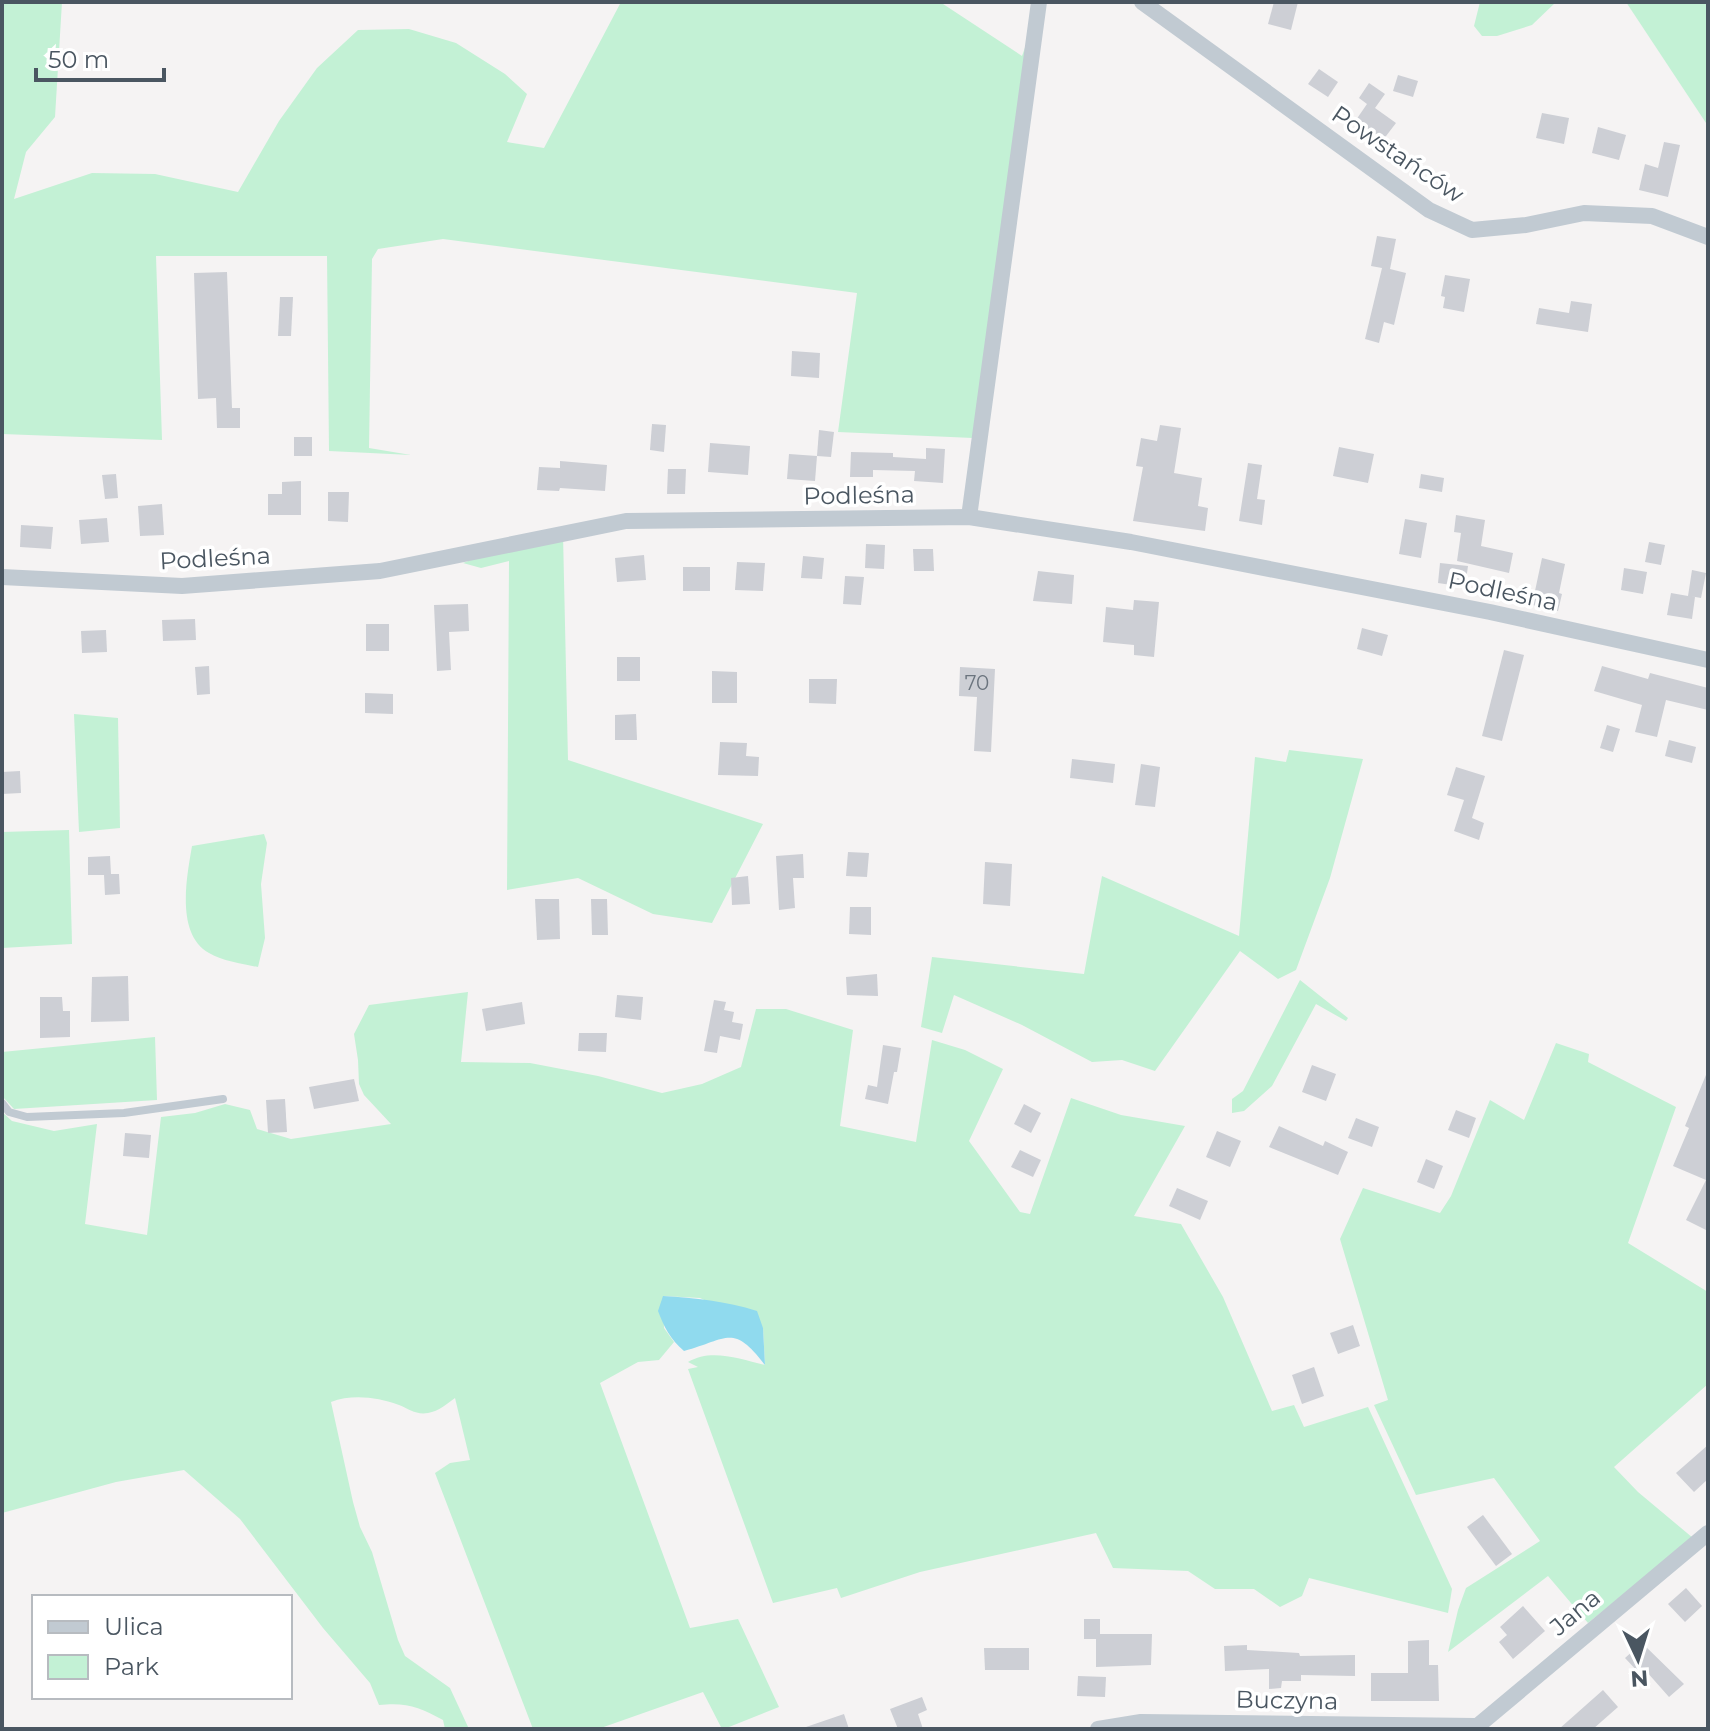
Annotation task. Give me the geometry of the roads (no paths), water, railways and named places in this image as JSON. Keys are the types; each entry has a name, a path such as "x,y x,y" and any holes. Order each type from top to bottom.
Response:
{"street":[{"path":"969,517 1039,2"},
{"name":"Powstańców","path":"1142,2 1429,210 1472,230 1526,225 1584,213 1652,216 1708,237"},
{"name":"Podleśna","path":"2,577 182,586 380,571 626,521 969,517 1161,548 1476,610 1708,660"},
{"name":"Jana","path":"1474,1728 1708,1533"},
{"name":"Buczyna","path":"1098,1729 1141,1722 1474,1728"}],"lane":[{"path":"2,1103 9,1112 27,1117 124,1113 223,1099"}],"water":[{"path":"663,1296 710,1300 757,1311 763,1328 765,1365 745,1343 737,1339 721,1339 684,1351 668,1332 658,1311"}]}
